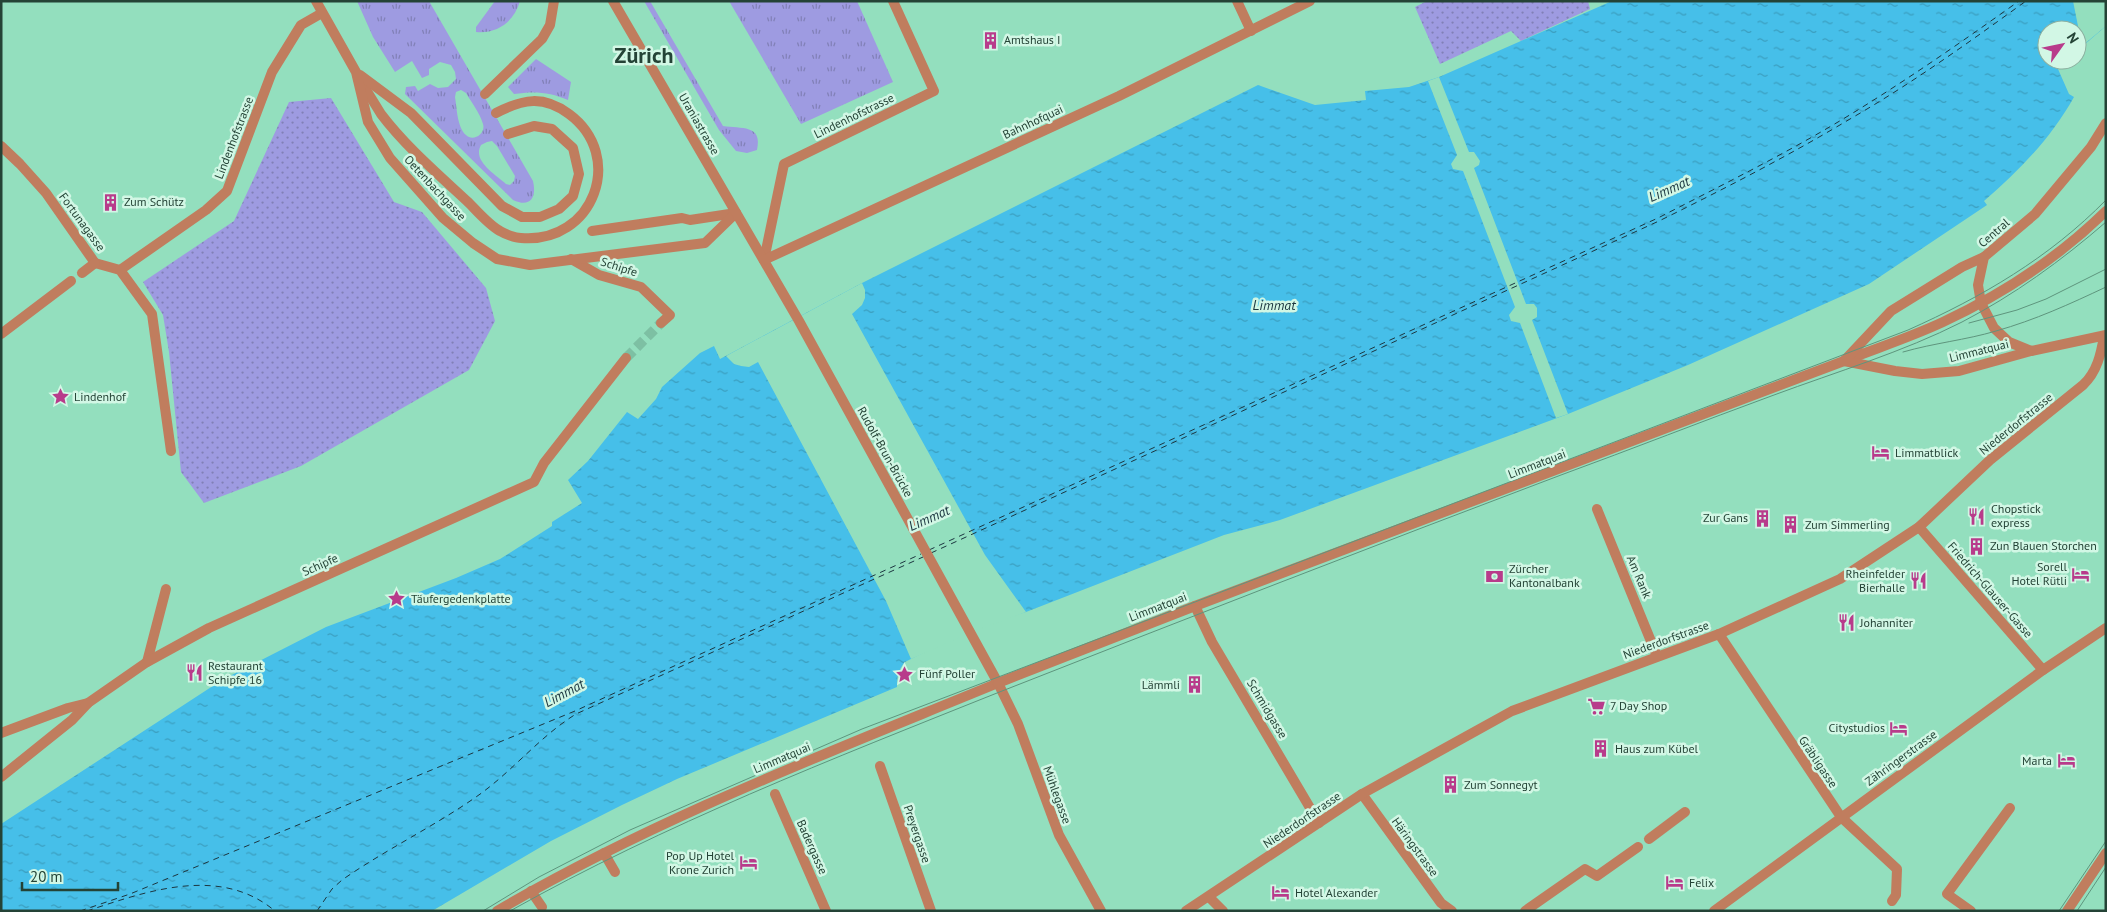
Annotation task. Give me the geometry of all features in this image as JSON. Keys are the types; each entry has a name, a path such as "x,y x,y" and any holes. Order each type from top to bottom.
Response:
{"street":[{"name":"Oetenbachgasse","path":"316,1 356,72 368,122 390,158 443,218 473,243 497,259 530,265 705,243 736,213"},
{"path":"485,94 542,39 550,25 554,1"},
{"name":"Uraniastrasse","path":"613,1 764,260"},
{"name":"Lindenhofstrasse","path":"764,260 784,164 934,91 894,1"},
{"path":"1237,1 1251,31"},
{"name":"Bahnhofquai","path":"764,260 1110,100 1310,1"},
{"name":"Lindenhofstrasse","path":"120,270 206,210 227,191 272,72 300,25 322,13"},
{"path":"356,72 411,112 502,206 522,217 540,217 559,210 573,196 579,174 573,148 552,129 534,126 508,134"},
{"path":"356,72 382,114 409,147 499,231 520,238 548,236 568,228 586,212 596,191 599,168 594,145 579,122 559,107 535,100 513,104 496,113"},
{"name":"Central","path":"2031,351 2009,342 1999,333 1994,328 1981,303 1978,285 1984,257 2035,214 2092,147 2106,123"},
{"name":"Fortunagasse","path":"1,146 46,193 95,263 120,270"},
{"path":"1844,361 1942,323 1981,303 2034,270 2066,247 2106,211"},
{"path":"592,231 682,218 690,220 736,213"},
{"name":"Limmatquai","path":"497,911 604,853 785,770 998,683 1195,606 1844,361 1891,311 1962,267 1984,257"},
{"name":"Schipfe","path":"571,260 599,275 641,287 670,315 661,323"},
{"name":"Rudolf-Brun-Brücke","path":"764,260 998,683"},
{"path":"82,273 95,263"},
{"path":"120,270 152,314 171,450"},
{"path":"1,334 71,281"},
{"path":"2031,351 2105,335"},
{"name":"Niederdorfstrasse","path":"1186,911 1362,794 1512,711 1719,634 1840,579 1919,527 1990,460 2089,380 2100,359 2105,335"},
{"name":"Limmatquai","path":"1844,361 1922,374 1959,371 2031,351"},
{"name":"Schipfe","path":"1,777 72,720 88,703 147,662 210,628 534,482 544,463 626,358"},
{"name":"Am Rank","path":"1597,509 1658,656"},
{"name":"Friedrich-Glauser-Gasse","path":"1919,527 2043,670"},
{"path":"147,662 166,589"},
{"name":"Schmidgasse","path":"1195,606 1212,642 1320,823"},
{"name":"Zähringerstrasse","path":"1714,911 2043,670 2106,628"},
{"name":"Gräbligasse","path":"1719,634 1841,817 1897,868 1894,898"},
{"name":"Mühlegasse","path":"998,683 1018,724 1059,834 1101,911"},
{"path":"1,733 68,708 88,703"},
{"name":"Preyergasse","path":"880,766 931,911"},
{"name":"Badergasse","path":"774,794 826,911"},
{"name":"Häringstrasse","path":"1362,794 1440,903 1452,911"},
{"path":"1971,911 1947,894 2010,808"},
{"path":"1649,839 1685,812"},
{"path":"1525,911 1585,869 1597,876 1638,847"},
{"path":"604,853 615,872"},
{"path":"2067,911 2106,853"},
{"path":"531,891 542,907"},
{"path":"1209,897 1223,911"}],"green space":[{"path":"357,1 429,1 533,181 534,192 531,200 524,203 513,200 405,94 406,87 415,86 418,91 430,84 438,88 448,87 456,79 451,65 440,62 429,69 429,75 422,78 412,61 395,72 373,37","holes":["461,90 466,93 483,124 481,134 472,138 463,132 459,122 455,97 456,92","492,141 515,176 514,181 510,185 506,184 482,162 479,151 481,145"]},
{"path":"495,1 520,1 514,15 504,25 491,31 476,32 476,27"},
{"path":"644,1 650,1 723,126 749,129 754,132 758,142 757,150 747,153 736,151 719,130"},
{"path":"729,1 857,1 893,82 801,124"},
{"path":"1427,1 1588,1 1590,9 1521,41 1511,31 1440,64 1415,7"},
{"path":"536,59 571,82 568,100 542,93 514,94 508,87"},
{"path":"331,98 394,202 422,212 486,288 495,321 469,370 301,466 204,503 181,472 169,352 163,315 143,282 234,221 289,102"}],"water":[{"name":"Limmat","path":"1612,1 2106,1 2106,26 2087,42 2087,20 2037,20 2037,70 2058,70 2069,94 2074,97 2045,140 1984,201 1987,205 1869,284 1688,365 1568,414 1280,520 1224,535 1026,612 968,630 905,662 898,674 897,687 677,779 622,805 551,841 432,911 1,911 1,824 222,680 326,627 456,578 500,559 552,526 552,522 582,503 568,480 588,461 627,412 638,419 656,399 662,387 700,353 714,346 720,359 862,283 1258,85 1315,105 1366,100 1365,91 1409,87 1439,77"}],"pier":[{"path":"2073,1 2106,1 2106,26 2087,42 2087,20 2077,20"},
{"path":"1439,77 1469,152 1474,152 1480,161 1479,165 1474,168 1526,304 1534,304 1537,308 1537,317 1532,320 1568,414 1556,418 1520,323 1511,321 1509,315 1515,307 1463,171 1453,169 1451,164 1457,155 1428,81"},
{"path":"862,283 865,290 865,298 862,305 852,314 985,555 1026,612 969,633 911,659 886,601 758,362 749,367 741,366 734,364 726,356"}],"ferry route":[{"path":"929,550 1658,218 1825,130 1935,60 2019,1"},
{"path":"931,553 1708,197 1873,106 1939,63 2026,1"},
{"path":"80,911 130,894 575,711 921,554"},
{"path":"317,911 332,889 342,880 476,797 502,777 550,733 576,714 923,557"},
{"path":"87,911 134,896 183,886 231,889 254,897 275,911"}],"tunnel":[{"path":"626,358 661,323"}],"tram line":[{"path":"483,911 539,877 630,830 862,729 1908,330 1988,290 2038,258 2084,221 2106,200"},
{"path":"510,911 569,879 689,821 811,768 997,693 1420,529 1940,333 1981,312 2019,289 2054,264 2106,222"},
{"path":"1969,323 2017,310 2046,299 2106,269"},
{"path":"1903,352 2010,327 2106,287"},
{"path":"2059,911 2106,841"},
{"path":"2077,911 2106,867"}],"place":[{"name":"Amtshaus I","path":"990,40"},
{"name":"Zum Schütz","path":"110,202"},
{"name":"Lindenhof","path":"60,397"},
{"name":"Limmatblick","path":"1881,453"},
{"name":"Chopstick express","path":"1977,516"},
{"name":"Zur Gans","path":"1762,518"},
{"name":"Zum Simmerling","path":"1791,525"},
{"name":"Zun Blauen Storchen","path":"1976,546"},
{"name":"Sorell Hotel Rütli","path":"2081,574"},
{"name":"Zürcher Kantonalbank","path":"1495,576"},
{"name":"Rheinfelder Bierhalle","path":"1919,581"},
{"name":"Täufergedenkplatte","path":"397,599"},
{"name":"Johanniter","path":"1846,623"},
{"name":"Restaurant Schipfe 16","path":"194,673"},
{"name":"Fünf Poller","path":"905,674"},
{"name":"Lämmli","path":"1194,685"},
{"name":"7 Day Shop","path":"1596,706"},
{"name":"Citystudios","path":"1899,728"},
{"name":"Haus zum Kübel","path":"1601,749"},
{"name":"Marta","path":"2066,761"},
{"name":"Zum Sonnegyt","path":"1450,785"},
{"name":"Pop Up Hotel Krone Zurich","path":"748,863"},
{"name":"Felix","path":"1675,883"},
{"name":"Hotel Alexander","path":"1281,893"}],"district":[{"name":"Zürich","path":"644,55"}]}
